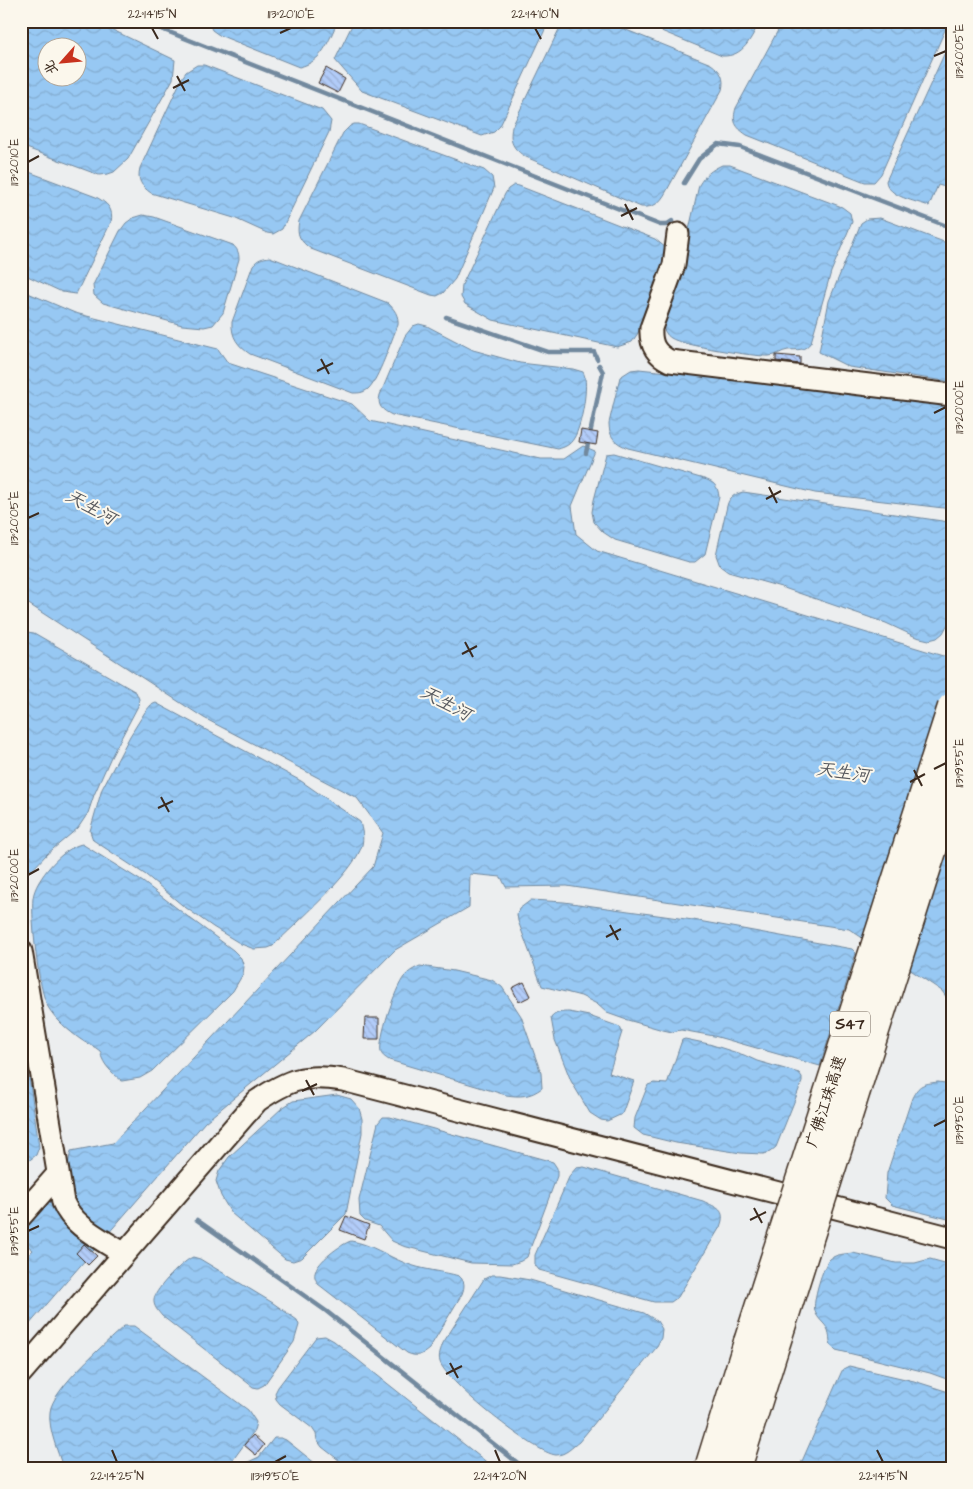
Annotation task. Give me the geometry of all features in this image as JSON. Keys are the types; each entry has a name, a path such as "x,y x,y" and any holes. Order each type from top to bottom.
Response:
{"highway":[{"name":"广佛江珠高速","path":"736,1468 761,1345 952,707"},
{"name":"广佛江珠高速","path":"709,1468 761,1345 952,788"}],"street":[{"path":"678,234 674,265 650,328 650,338 653,347 660,356 670,360 952,396"},
{"path":"21,951 63,1202 73,1220 124,1254"},
{"path":"21,1373 257,1101 276,1088 297,1079 320,1076 343,1080 952,1238"},
{"path":"21,1216 57,1174"}],"water":[{"path":"24,21 94,21 175,60 173,79 128,159 114,172 99,175 21,146 21,26"},
{"path":"208,21 338,21 328,43 319,56 314,61 299,67 219,35 212,30"},
{"path":"354,21 549,21 500,126 494,132 482,136 362,91 335,60"},
{"path":"563,21 604,21 711,64 721,75 723,82 722,90 664,196 653,206 641,207 526,157 513,145 511,137 512,127"},
{"path":"637,21 760,21 750,40 741,50 722,56"},
{"path":"783,21 949,21 881,174 874,182 865,182 747,135 737,126 734,117 736,108"},
{"path":"952,37 952,189 938,185 929,206 897,195 888,186 886,181"},
{"path":"197,65 204,65 322,110 331,121 329,132 282,229 273,234 234,218 151,193 141,182 139,176 140,168 182,78 186,72"},
{"path":"354,124 359,124 484,170 492,177 494,188 455,279 443,293 437,296 431,295 311,249 300,237 298,230 299,221 343,133"},
{"path":"722,165 730,165 842,207 850,213 852,222 831,272 811,342 803,349 783,351 769,356 718,350 677,341 668,336 662,326 679,275 699,185 709,173"},
{"path":"21,169 96,197 106,204 110,210 111,222 76,294 62,292 21,273"},
{"path":"514,185 655,239 666,248 667,260 638,333 632,342 617,347 493,320 465,304 461,297 462,285 505,194"},
{"path":"143,215 154,217 233,245 237,249 239,259 223,313 213,325 204,327 182,325 103,303 94,295 93,285 120,231 133,218"},
{"path":"880,218 952,245 952,382 849,367 819,352 829,301 861,223 867,219"},
{"path":"270,257 388,303 394,310 398,318 398,325 380,368 368,389 353,393 250,354 239,344 234,337 232,322 253,265 260,259"},
{"name":"天生河","path":"21,290 75,313 218,349 228,363 352,404 370,421 541,459 564,459 583,446 595,451 572,506 576,534 597,551 943,656 952,654 952,1005 942,991 849,929 567,886 506,887 501,877 470,874 469,907 395,950 315,1031 205,1122 21,1334 21,1263 33,1250 21,1240 21,1226 33,1213 62,1190 71,1151 113,1143 373,867 383,833 357,798 204,718 21,599"},
{"path":"419,324 427,326 473,350 520,363 573,369 583,372 586,386 584,405 577,433 572,440 567,445 558,449 392,415 385,411 380,405 380,395 405,336 413,326"},
{"path":"639,369 952,402 952,509 815,493 623,446 616,442 612,436 609,423 620,377 631,370"},
{"path":"614,453 704,479 715,485 719,497 705,554 695,562 689,562 615,540 603,532 594,522 592,512 606,454"},
{"path":"743,492 949,522 952,525 952,586 949,622 943,633 937,638 929,640 916,637 886,623 781,587 728,572 720,566 716,555 729,500"},
{"path":"27,632 34,633 136,692 139,699 138,706 110,759 88,813 78,828 47,854 33,869 26,872 21,871 21,635"},
{"path":"156,703 301,781 360,822 363,836 362,845 348,869 323,898 273,946 254,949 241,944 213,927 182,905 146,875 93,840 90,831 102,789 145,712 151,705"},
{"path":"82,844 143,882 233,950 241,958 244,967 243,974 233,991 152,1071 140,1078 122,1081 108,1068 100,1051 82,1041 54,1016 44,998 36,954 33,898 39,882 59,857 75,846"},
{"path":"531,900 564,902 693,920 852,949 856,953 820,1066 714,1036 681,1030 672,1032 624,1019 607,1013 597,1004 581,996 542,986 517,914 519,909"},
{"path":"420,966 454,971 492,980 502,987 521,1016 541,1073 542,1088 525,1096 506,1095 389,1060 383,1056 381,1052 382,1036 396,992 406,975"},
{"path":"569,1012 589,1016 620,1027 622,1032 609,1073 634,1081 622,1114 607,1121 601,1120 590,1113 571,1081 555,1040 551,1018 557,1013"},
{"path":"21,1040 24,1041 39,1147 36,1155 21,1167"},
{"path":"682,1040 709,1044 799,1073 802,1077 802,1082 776,1147 770,1152 763,1154 741,1153 676,1143 643,1135 634,1128 635,1118 648,1085 654,1083 667,1084"},
{"path":"938,1082 952,1084 952,1220 892,1205 885,1198 887,1173 912,1098 922,1086"},
{"path":"337,1095 351,1099 359,1108 362,1119 362,1133 346,1214 302,1258 293,1261 285,1259 231,1213 221,1196 216,1181 219,1171 229,1157 282,1108 293,1101"},
{"path":"383,1117 390,1117 553,1162 557,1168 557,1176 527,1257 512,1264 471,1263 403,1246 392,1241 379,1226 365,1221 360,1216 359,1200 378,1123"},
{"path":"584,1167 703,1201 721,1213 722,1221 720,1227 678,1297 671,1302 654,1302 539,1270 535,1265 535,1255 570,1175 576,1168"},
{"path":"351,1241 372,1247 412,1265 459,1276 462,1280 464,1286 462,1294 429,1349 418,1355 407,1353 318,1284 315,1274 320,1264 336,1250"},
{"path":"853,1253 896,1263 915,1263 930,1259 952,1265 952,1381 930,1373 836,1350 831,1345 828,1330 815,1311 814,1306 817,1292 824,1268 830,1259 838,1255"},
{"path":"193,1257 200,1259 273,1303 297,1320 299,1325 294,1342 264,1385 258,1388 253,1387 162,1316 156,1308 154,1299 164,1282"},
{"path":"492,1275 530,1280 644,1313 657,1321 662,1329 661,1338 656,1348 579,1442 563,1454 556,1455 546,1452 530,1443 493,1416 458,1385 440,1362 443,1343 484,1279"},
{"path":"124,1326 134,1326 248,1410 256,1422 254,1431 227,1468 63,1468 50,1426 50,1412 53,1402 81,1367"},
{"path":"325,1336 334,1341 494,1468 349,1468 322,1447 312,1428 280,1404 276,1399 275,1393 316,1337"},
{"path":"849,1366 914,1381 952,1393 952,1468 799,1468 841,1373 843,1369"},
{"path":"274,1438 286,1440 321,1468 241,1468 246,1463 259,1457"}],"building":[{"path":"326,68 345,79 338,93 318,83"},
{"path":"776,355 800,357 800,364 776,361"},
{"path":"581,430 598,433 596,445 579,442"},
{"path":"524,982 531,996 519,1002 512,988"},
{"path":"365,1018 379,1018 379,1039 364,1039"},
{"path":"346,1216 369,1225 364,1239 340,1230"},
{"path":"84,1244 97,1256 88,1265 76,1253"},
{"path":"253,1435 264,1445 256,1455 244,1445"}],"waterway":[{"path":"141,21 660,225 666,225 672,221"},
{"path":"684,183 699,159 718,144 740,147 952,228"},
{"path":"446,317 548,352 594,352 597,359"},
{"path":"586,453 603,372 599,365"},
{"path":"197,1220 326,1311 524,1468"}]}
